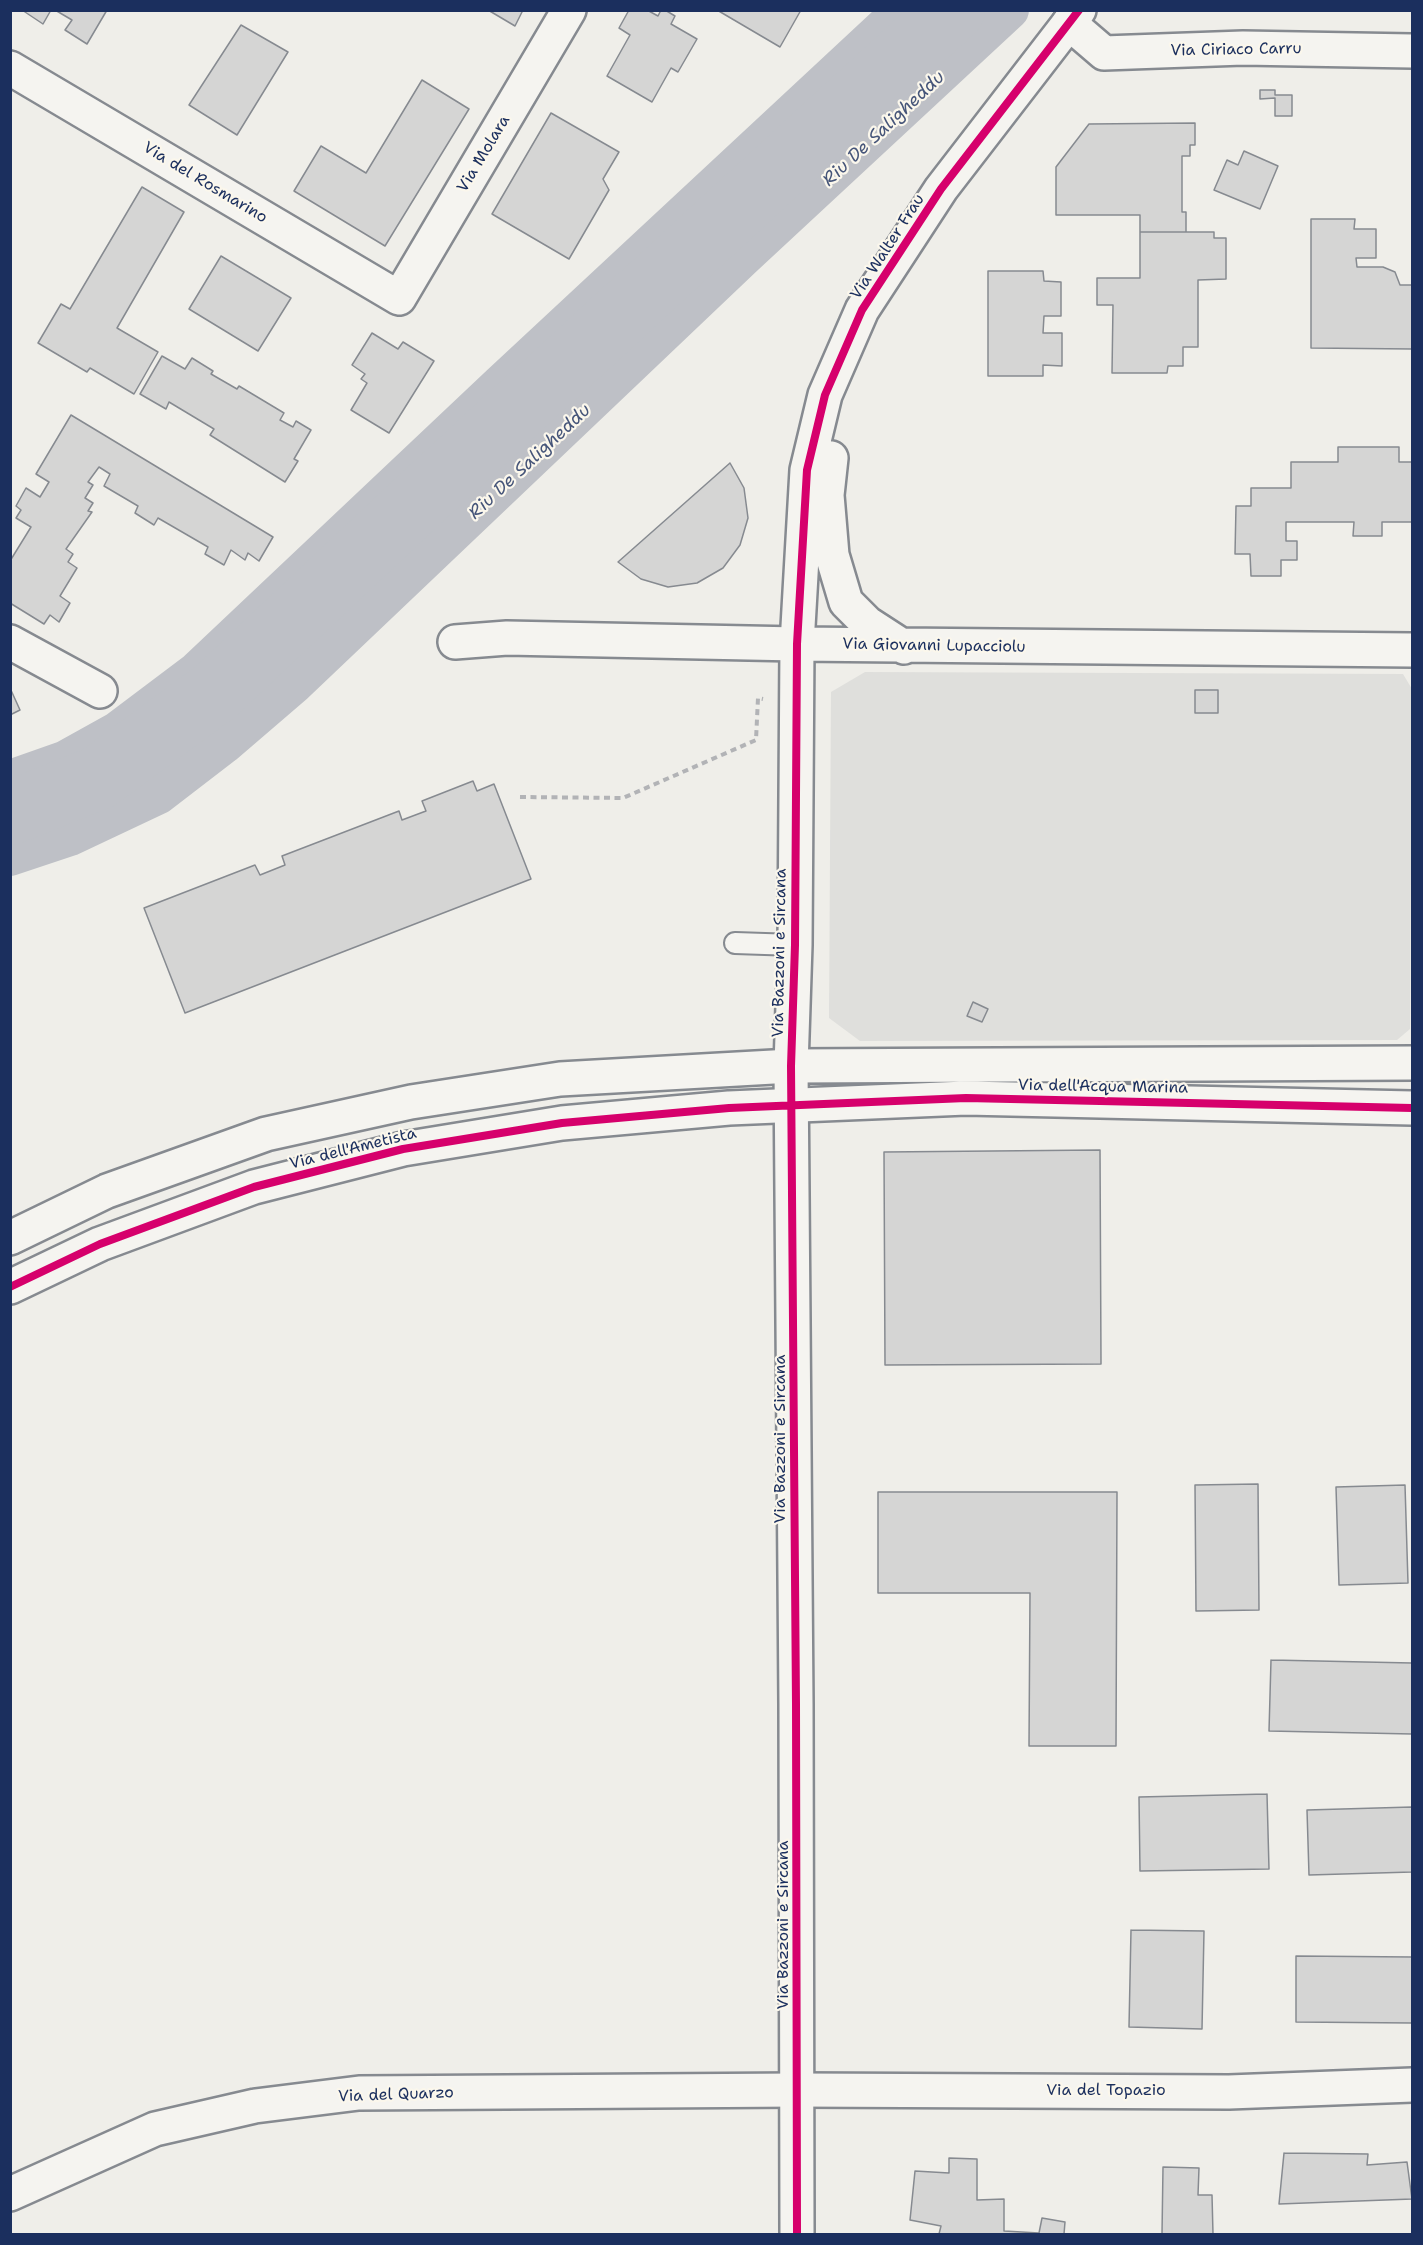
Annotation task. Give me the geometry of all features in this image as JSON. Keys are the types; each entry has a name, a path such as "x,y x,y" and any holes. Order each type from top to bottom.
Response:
{"street":[{"name":"Via Molara","path":"399,298 569,10"},
{"name":"Via Ciriaco Carru","path":"1074,17 1104,53 1243,48 1413,51"},
{"name":"Via Walter Frau","path":"797,644 807,470 825,395 862,310 929,207 1074,17"},
{"name":"Via del Rosmarino","path":"10,68 399,298"},
{"path":"825,395 833,428 827,495 832,555 846,602 867,623 904,647"},
{"name":"Via Giovanni Lupacciolu","path":"455,642 519,638 904,647 1413,650"},
{"path":"10,642 100,691"},
{"name":"Via Bazzoni e Sircana","path":"797,644 795,945 790,1066 793,1106 797,2235"},
{"name":"Via dell'Acqua Marina","path":"790,1066 1413,1063"},
{"name":"Via dell'Ametista","path":"10,1238 107,1191 266,1134 411,1102 560,1079 790,1066"},
{"name":"Via dell'Acqua Marina","path":"793,1106 966,1098 1413,1108"},
{"name":"Via dell'Ametista","path":"10,1287 100,1244 254,1187 403,1149 562,1123 729,1108 793,1106"},
{"name":"Via del Topazio","path":"798,2090 1229,2106 1413,2085"},
{"name":"Via del Quarzo","path":"10,2194 155,2129 255,2106 359,2094 798,2090"}],"lane":[{"path":"735,943 795,945"}],"path":[{"path":"520,796 623,798 756,740 758,698 796,703"}],"shaded area":[{"path":"865,672 1403,674 1412,689 1410,1029 1397,1040 860,1041 829,1018 831,692"}],"building":[{"path":"22,10 51,10 43,24"},
{"path":"55,10 107,10 87,44 65,30 72,20"},
{"path":"488,10 523,10 515,26"},
{"path":"629,10 647,10 658,16 661,10 665,10 675,16 671,24 697,39 678,72 671,68 652,102 607,76 630,35 619,28"},
{"path":"717,10 801,10 780,47"},
{"path":"241,25 288,52 237,135 189,105"},
{"path":"422,80 469,109 385,246 294,191 321,146 366,173"},
{"path":"1260,90 1275,90 1275,95 1292,95 1292,116 1275,116 1275,98 1260,99"},
{"path":"551,113 619,152 603,179 609,190 569,259 492,214"},
{"path":"1195,123 1195,145 1190,145 1190,156 1182,156 1182,212 1186,212 1186,232 1140,232 1140,215 1056,215 1056,167 1089,124"},
{"path":"1244,151 1278,166 1260,209 1214,190 1227,160 1238,165"},
{"path":"142,187 184,212 117,328 158,352 134,394 90,368 87,372 38,343 61,304 70,309"},
{"path":"1311,219 1355,219 1354,229 1376,229 1376,258 1356,258 1357,267 1383,267 1395,272 1400,285 1412,285 1412,349 1311,348"},
{"path":"1140,232 1214,232 1214,238 1226,238 1226,279 1198,280 1198,347 1183,347 1183,366 1168,366 1167,373 1112,373 1113,305 1097,305 1097,278 1140,278"},
{"path":"221,256 291,298 258,351 189,309"},
{"path":"988,271 1043,271 1044,281 1061,282 1061,316 1044,316 1043,333 1062,333 1062,366 1043,365 1043,376 988,376"},
{"path":"372,333 398,349 403,342 434,361 389,433 351,410 367,383 361,379 365,374 352,365"},
{"path":"162,356 185,369 192,358 213,371 211,374 237,389 239,386 284,413 280,420 293,427 296,421 311,430 294,459 298,461 285,482 210,435 214,429 169,402 166,409 140,394"},
{"path":"71,415 273,537 259,561 248,553 245,560 231,550 224,565 205,554 208,547 158,518 154,525 135,513 138,506 104,486 110,474 99,467 88,482 93,485 85,498 93,503 88,511 92,512 66,549 73,554 68,562 77,568 60,596 70,603 59,622 50,615 44,624 10,603 10,561 31,527 16,518 21,510 16,506 26,488 40,497 49,482 36,474"},
{"path":"1338,447 1399,447 1399,462 1412,462 1412,522 1382,522 1382,536 1353,536 1354,522 1286,522 1286,541 1297,541 1297,560 1281,560 1281,576 1251,576 1250,554 1235,554 1236,506 1251,506 1251,488 1291,488 1291,462 1338,462"},
{"path":"730,463 744,488 748,518 740,545 723,568 697,583 668,587 641,579 618,562"},
{"path":"10,688 20,710 10,715"},
{"path":"1195,690 1218,690 1218,713 1195,713"},
{"path":"473,781 477,791 494,784 531,879 185,1013 144,908 255,865 260,875 285,865 282,856 399,811 402,820 426,811 422,801"},
{"path":"973,1002 988,1009 982,1022 967,1016"},
{"path":"1100,1150 1101,1364 885,1365 884,1152"},
{"path":"1258,1484 1259,1610 1196,1611 1195,1485"},
{"path":"1405,1485 1408,1583 1339,1585 1336,1487"},
{"path":"878,1492 1117,1492 1116,1746 1029,1746 1030,1593 878,1593"},
{"path":"1271,1660 1412,1663 1412,1734 1269,1731"},
{"path":"1267,1794 1269,1869 1140,1871 1139,1797"},
{"path":"1412,1807 1412,1872 1309,1875 1307,1810"},
{"path":"1131,1930 1204,1931 1202,2029 1129,2027"},
{"path":"1296,1956 1412,1957 1412,2023 1296,2022"},
{"path":"1284,2153 1368,2154 1367,2165 1407,2162 1412,2199 1279,2204"},
{"path":"949,2158 977,2159 977,2200 1004,2199 1004,2231 1039,2233 1042,2218 1065,2222 1064,2234 939,2234 941,2226 910,2220 915,2171 949,2173"},
{"path":"1163,2167 1199,2168 1198,2195 1212,2195 1213,2234 1162,2234"}],"waterway":[{"name":"Riu De Saligheddu","path":"10,779 64,760 118,730 195,672 902,10"},
{"name":"Riu De Saligheddu","path":"10,813 98,778 215,692 433,487 953,10"},
{"name":"Riu De Saligheddu","path":"10,857 70,837 159,795 224,745 295,684 743,258 1010,10"}],"cycle path":[{"path":"797,2234 791,1066 795,945 797,644 807,470 825,395 862,310 941,189 1079,10"},
{"path":"10,1287 100,1244 254,1187 403,1149 562,1123 729,1108 966,1098 1412,1108"}]}
